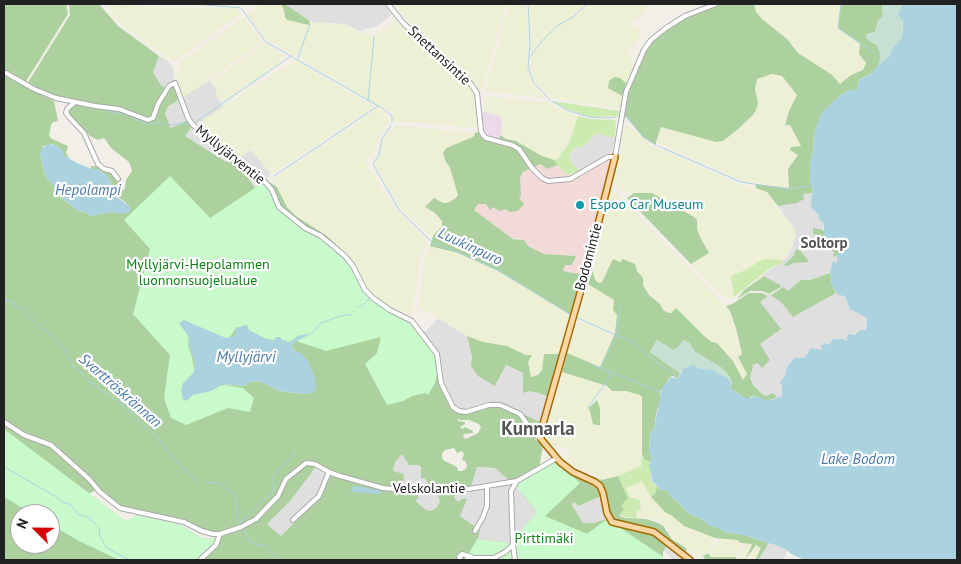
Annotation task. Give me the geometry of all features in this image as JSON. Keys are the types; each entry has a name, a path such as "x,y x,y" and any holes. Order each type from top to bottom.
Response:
{"main road":[{"name":"Bodomintie","path":"541,439 541,431 586,272 615,157"},
{"path":"541,439 557,458 573,472 600,486 607,513 612,522 654,532 690,560"}],"street":[{"name":"Snettansintie","path":"388,4 404,24 470,83 477,93 480,131 483,135 486,138 512,145 519,149 532,168 542,178 548,181 570,179 608,157 615,157"},
{"name":"Bodomintie","path":"615,157 626,92 648,44 658,33 676,22 716,4"},
{"path":"6,73 45,94 75,102"},
{"name":"Myllyjärventie","path":"75,102 119,110 150,120 154,116 167,88 170,84 175,83 188,118 193,125 266,183 272,190 279,207 305,228 321,236 345,256 353,266 365,290 373,298 390,310 412,321 437,354 440,383 456,409 466,412 489,405 500,405 520,414 532,431 541,439"},
{"path":"75,102 67,109 66,113 84,133 98,164 104,169 112,171 118,179"},
{"path":"4,422 24,434 51,445 89,479 100,492 120,508 184,522 208,533 220,534 216,545 200,560"},
{"name":"Velskolantie","path":"220,534 241,527 256,518 276,498 286,479 304,464 312,463 329,472 355,481 388,489 415,491 436,486 456,490 517,481 557,458"},
{"path":"293,520 319,496 329,472"},
{"path":"515,560 511,491 517,481"},
{"path":"476,531 487,506 487,486"},
{"path":"466,560 494,558 513,545"},
{"path":"462,560 459,558 462,554 474,558"}],"shaded area":[{"path":"285,4 385,4 392,15 377,26 359,31 345,24 312,22"},
{"path":"159,56 168,61 173,68 174,81 170,82 166,88 161,85 153,72"},
{"path":"210,80 217,92 216,95 224,107 197,126 188,115 183,97"},
{"path":"179,97 188,120 171,128 165,114 168,106 176,102"},
{"path":"481,111 500,116 502,119 501,135 498,140 483,134"},
{"path":"192,127 231,158 226,163 185,136"},
{"path":"601,133 604,136 615,137 612,151 580,171 578,170 571,163 569,155 578,146 585,145 595,134"},
{"path":"251,150 271,174 264,180 237,159"},
{"path":"612,151 614,154 584,275 563,271 565,265 573,265 576,256 544,254 528,246 519,238 513,239 474,210 478,204 487,204 493,207 519,198 521,196 520,178 523,172 541,164 547,169 558,165 565,174 571,175"},
{"path":"246,169 264,182 255,188 244,172"},
{"path":"812,193 812,209 818,214 819,219 824,224 823,230 837,255 838,262 833,262 830,273 810,280 801,280 788,291 784,287 781,289 780,285 762,275 783,262 782,260 787,257 794,243 795,230 778,206 793,202 802,194"},
{"path":"836,293 845,296 851,309 867,318 866,330 859,331 846,339 846,341 836,338 829,345 823,344 821,350 811,348 804,358 795,358 789,364 786,375 781,381 782,394 780,397 773,393 767,396 762,394 754,386 750,378 752,364 758,363 760,344 780,329 759,302 770,294 781,302 793,317"},
{"path":"438,318 467,336 472,357 471,366 496,385 505,365 523,373 529,391 549,397 540,422 498,403 489,403 468,410 461,410 453,404 442,382 424,333"},
{"path":"402,454 413,465 421,467 429,486 431,485 437,493 440,502 431,511 426,510 414,501 402,488 393,472 395,462"},
{"path":"316,466 331,475 322,495 281,536 266,524 291,500"},
{"path":"477,467 495,468 514,484 538,512 510,543 477,539 480,530 460,516 458,502 454,497 457,494 456,492 471,487"},
{"path":"601,496 605,519 594,523 583,523 572,505 574,502 580,506"},
{"path":"769,543 787,550 784,560 758,560"},
{"path":"667,545 688,560 673,559 664,551"}],"green space":[{"path":"4,4 66,4 68,14 25,83 7,73 4,69"},
{"path":"69,4 99,4 118,26 159,56 153,72 161,85 166,88 155,113 150,119 124,110 56,97 27,84 70,15"},
{"path":"105,4 234,8 242,13 173,61 123,26"},
{"path":"261,4 281,4 285,10 287,20 309,25 297,57 267,40 247,14"},
{"path":"281,4 285,4 310,21 309,25 287,20"},
{"path":"396,4 507,4 482,91 405,18"},
{"path":"509,4 525,4 526,6 527,67 531,80 544,98 485,91"},
{"path":"529,4 585,4 572,17 556,26 531,54"},
{"path":"588,4 648,4 647,11 631,24 642,29 629,52 634,67 626,83 614,77 608,84 612,90 622,96 621,108 551,98 535,81 530,67 532,56 542,42 558,27 574,18"},
{"path":"719,4 754,4 756,12 762,19 787,39 798,53 831,74 840,84 851,75 863,70 866,63 859,54 860,44 838,28 841,4 882,5 883,16 878,21 875,32 871,33 868,40 877,45 881,55 878,67 872,73 859,80 857,90 850,90 841,95 822,113 814,134 813,152 810,162 812,193 803,194 804,199 797,203 778,206 767,192 756,188 755,184 789,188 788,169 798,155 790,150 791,147 801,146 790,125 785,125 797,95 782,76 772,74 757,79 755,89 758,103 756,110 753,115 723,141 716,142 661,127 656,145 643,137 626,117 623,117 628,92 643,54 649,46 663,32 686,17"},
{"path":"754,4 841,4 838,28 860,44 859,54 866,63 866,66 840,84 830,74 798,53 787,39 762,19 756,12"},
{"path":"882,4 903,4 902,38 894,46 888,58 878,66 880,52 877,45 866,38 866,34 875,32 878,21 883,16"},
{"path":"244,17 262,43 183,97 177,72 182,61"},
{"path":"396,20 473,91 477,103 477,127 393,121 393,114 299,58 311,23 343,24 358,32 370,34 373,37"},
{"path":"264,44 282,55 281,62 222,103 216,95 217,92 212,83 213,80"},
{"path":"295,60 374,107 271,174 252,151 306,114 237,159 197,126 197,124"},
{"path":"4,74 54,101 58,121 53,122 51,125 49,136 68,146 66,153 69,158 64,156 58,146 52,144 43,146 40,154 45,175 62,198 78,211 85,212 91,216 110,212 127,213 130,207 112,193 110,181 106,175 99,170 92,169 90,166 112,172 121,189 124,190 126,180 132,171 129,162 111,148 105,139 98,140 90,136 71,117 68,110 75,103 119,110 139,119 150,121 168,89 175,86 179,97 176,102 168,106 165,114 171,128 188,120 192,127 185,136 226,162 231,158 246,169 244,172 255,188 266,180 277,187 287,207 296,216 327,236 349,257 363,280 359,280 364,290 436,356 442,390 451,409 461,414 488,406 502,407 520,415 535,435 535,439 543,446 539,468 510,481 495,468 477,467 471,487 452,489 439,485 429,486 425,478 421,478 421,467 409,465 402,454 395,462 393,471 404,474 402,488 376,485 330,471 314,462 306,462 285,478 277,495 263,510 249,521 219,533 208,532 185,521 120,507 48,442 24,433 4,420","holes":["249,330 274,341 281,339 290,342 307,336 294,342 291,348 303,355 313,392 306,394 279,391 260,381 250,382 245,386 223,384 215,387 186,380 194,372 195,366 189,344 190,339 185,332 230,338","458,419 469,420 479,424 481,427 478,433 466,439 463,437 464,434 473,433 473,431 465,427 462,429 460,427 465,422 458,421","454,448 457,453 462,451 464,454 462,460 467,465 466,469 458,471 457,467 443,460 442,453 445,450"]},
{"path":"772,74 782,76 797,95 785,125 790,124 801,147 794,146 798,155 788,169 789,187 741,180 656,142 661,127 716,142 737,130 753,115 758,103 755,89 757,79"},
{"path":"614,77 620,78 626,83 622,96 608,88 609,81"},
{"path":"485,96 549,103 578,116 569,143 558,159 554,160 542,156 516,141 503,137 501,135 503,122 500,116 485,112 483,109"},
{"path":"553,101 619,111 619,116 591,117 566,109"},
{"path":"378,108 387,114 389,120 378,139 373,156 364,160 396,210 428,243 421,254 412,316 397,308 394,309 386,305 374,296 366,287 349,257 327,236 296,216 287,207 273,179"},
{"path":"578,116 590,119 616,120 615,137 604,136 601,133 596,134 583,147 577,146 569,155 571,163 580,171 568,175 565,174 554,160 558,159 569,143"},
{"path":"627,124 651,145 736,183 767,192 796,234 787,257 782,260 766,259 747,270 732,275 734,297 731,300 725,298 691,264 709,252 699,235 697,220 652,193 621,192 613,182 620,155 622,131"},
{"path":"396,125 475,133 473,137 446,148 446,162 450,168 458,195 447,203 443,203 438,199 425,207 435,213 442,221 442,226 433,236 400,208 375,165 381,154 384,138"},
{"path":"476,132 496,142 501,135 506,139 516,141 542,156 554,160 558,165 547,169 541,164 523,172 520,178 521,196 519,198 524,204 518,211 510,212 505,209 500,211 493,207 490,210 486,204 478,204 474,210 513,239 524,240 528,246 544,254 576,256 572,265 565,265 563,271 584,275 571,315 498,271 458,253 430,246 433,236 442,226 442,221 435,213 425,207 434,198 447,203 458,195 450,168 443,153 446,148 473,137"},
{"name":"Myllyjärvi-Hepolammen luonnonsuojelualue","path":"170,176 210,218 264,182 270,189 277,206 317,234 348,260 362,285 380,304 412,321 435,352 438,371 435,383 428,395 426,393 412,396 403,401 387,405 365,364 377,353 381,337 326,351 297,341 299,340 298,336 290,342 281,339 263,338 249,330 246,325 236,328 229,338 189,335 188,346 195,375 214,389 225,385 243,388 254,398 250,412 228,408 186,425 171,418 164,398 170,355 133,314 150,249 124,220"},
{"path":"611,187 730,311 742,355 738,357 747,374 743,380 733,361 718,343 712,342 704,336 676,309 671,313 663,310 660,304 649,295 643,285 643,278 637,271 635,264 617,261 602,282 599,283 595,280 593,271 599,248 598,240"},
{"path":"634,193 652,193 694,217 697,220 699,235 709,253 691,264 627,198"},
{"path":"813,228 823,230 829,242 840,249 836,256 833,257 834,252 829,247 819,244 822,239 813,233"},
{"path":"430,246 458,253 498,271 569,314 559,354 544,354 542,370 538,375 531,377 528,361 531,355 526,355 507,346 483,342 467,336 420,307 425,254"},
{"path":"796,249 801,251 809,262 784,265 794,255"},
{"path":"613,259 620,262 623,259 635,264 637,271 643,278 643,285 649,295 660,304 663,310 669,313 676,308 704,336 717,343 733,361 743,380 747,374 738,357 742,354 736,328 730,311 726,306 749,293 762,293 768,296 760,302 781,329 760,344 770,360 762,368 758,363 752,365 750,378 754,386 762,394 766,396 773,393 777,397 767,401 756,396 746,399 730,388 732,383 722,368 695,352 688,342 673,350 657,340 650,352 680,373 678,379 673,376 670,377 660,392 661,399 654,429 650,433 649,450 652,458 650,462 644,459 642,453 642,397 626,391 612,391 607,386 562,372 567,353 600,367 615,333 617,315 613,310 614,300 588,284 593,271 595,280 599,283 602,282"},
{"path":"766,259 782,260 783,262 769,269 734,297 732,275"},
{"path":"830,273 832,285 836,293 793,317 781,302 771,295 783,287 788,291 801,280 810,280"},
{"path":"764,276 781,287 769,294 762,291 750,291 737,299 744,290"},
{"path":"588,284 614,300 613,306 617,315 615,333 579,317"},
{"path":"578,320 604,331 613,338 600,367 567,353"},
{"path":"467,336 483,342 507,346 526,355 532,355 528,362 531,377 538,375 542,370 544,354 559,354 549,397 529,391 523,393 523,373 506,365 495,386 478,376 471,366 472,357"},
{"path":"657,340 673,350 683,340 689,342 695,352 722,368 732,383 730,388 727,378 713,370 683,369 680,373 650,352"},
{"path":"562,372 603,385 589,408 600,425 600,408 597,400 606,386 642,397 641,466 603,480 598,475 568,463 570,451 557,447 555,449 547,441 546,432"},
{"path":"597,400 600,408 600,425 593,424 589,408"},
{"path":"523,414 540,422 537,434 532,430"},
{"path":"4,423 51,447 89,480 96,490 90,493 90,497 128,525 136,515 182,526 202,538 217,538 213,545 193,560 4,560"},
{"path":"4,429 126,521 136,515 182,526 202,538 217,538 213,545 197,560 119,560 60,530 60,504 16,504 4,497"},
{"path":"642,453 644,459 650,462 651,481 657,486 656,492 651,497 642,481 626,488 630,498 636,498 641,501 641,509 636,512 637,518 625,517 620,515 624,509 621,506 628,498 618,476 641,466"},
{"name":"Pirttimäki","path":"556,461 580,483 545,516 587,534 607,519 662,556 664,560 472,560 468,555 477,539 510,543 538,512 514,484"},
{"path":"310,464 316,466 291,500 267,524 281,536 322,495 331,475 383,490 415,492 419,497 415,501 426,510 431,511 440,502 433,488 456,492 457,494 454,497 458,502 462,499 467,499 460,516 480,530 478,539 510,543 538,512 522,494 562,465 597,487 601,496 579,506 574,502 572,505 583,523 594,523 605,519 609,522 653,533 667,545 663,552 663,560 202,560 214,549 221,536 257,520 277,499 289,477"},
{"path":"577,471 602,480 618,476 628,498 621,506 624,509 619,516 646,519 658,523 663,526 672,539 686,548 685,554 659,534 619,524 610,519 601,486 574,472"},
{"path":"642,481 651,497 641,501 636,498 630,498 626,488"},
{"path":"657,486 662,491 668,490 668,494 686,512 703,520 708,525 725,532 744,535 769,543 758,560 755,560 761,548 756,545 745,560 751,544 741,543 737,540 715,538 684,526 666,513 651,497 656,492"},
{"path":"652,498 666,513 684,526 715,538 708,553 698,556 674,538 658,520 637,518 636,512 641,509 640,503"},
{"path":"720,538 737,540 741,543 736,557 711,557 710,552"},
{"path":"745,544 752,545 745,560 737,560"},
{"path":"755,545 761,548 755,560 747,560"},
{"path":"708,553 711,557 736,557 737,560 705,560 703,556"}],"water":[{"name":"Lake Bodom","path":"903,4 957,4 957,560 805,560 775,545 709,526 703,520 686,512 668,494 668,490 661,491 651,480 649,466 652,457 649,452 650,433 654,429 662,388 671,377 678,379 683,369 694,364 697,368 713,370 727,378 731,383 730,388 740,395 747,399 756,396 767,401 782,396 780,382 786,375 789,364 795,358 804,358 811,348 822,350 821,346 825,343 829,345 833,339 843,339 846,341 848,334 854,335 861,330 866,330 867,318 850,309 845,296 838,295 832,285 830,273 833,261 837,262 837,255 840,250 836,245 829,242 824,233 824,224 819,219 818,214 812,209 813,189 809,183 810,162 813,152 814,134 822,112 841,95 850,90 857,90 859,80 872,73 876,67 888,58 894,46 902,38 903,21 898,14"},
{"name":"Hepolampi","path":"48,144 56,145 65,156 77,163 97,169 106,175 110,181 112,193 130,207 130,212 122,214 110,212 91,216 85,212 78,211 62,198 45,175 40,154 42,148"},
{"name":"Myllyjärvi","path":"184,320 226,338 235,335 236,328 247,325 249,330 274,341 276,337 280,337 282,340 290,342 298,336 306,334 307,336 294,342 291,348 303,355 308,361 315,378 316,389 313,393 306,394 279,391 260,381 250,382 245,386 223,384 211,391 193,395 186,401 183,399 181,390 183,383 194,372 195,366 189,344 190,339 179,323"},
{"path":"356,486 381,492 380,494 354,492 351,490 352,487"}],"waterway":[{"name":"Luukinpuro","path":"183,4 195,4"},
{"name":"Luukinpuro","path":"196,4 241,8 266,42 382,108 392,116 392,122"},
{"path":"528,4 530,43 528,67 534,83 550,100"},
{"path":"530,57 541,42 557,26 573,17 587,4"},
{"path":"841,4 838,28 880,56"},
{"path":"298,58 310,24"},
{"path":"368,101 374,37"},
{"path":"194,123 291,56"},
{"path":"552,101 569,111 589,117 616,117"},
{"path":"274,176 378,106"},
{"path":"106,111 125,114 145,124 159,123 169,125 183,123 191,125"},
{"path":"624,117 626,116 643,137 656,145"},
{"name":"Luukinpuro","path":"391,125 382,139 379,155 373,164 399,210 433,243 498,270 571,315"},
{"path":"658,146 741,182 786,189 809,186"},
{"name":"Svartträskrännan","path":"4,296 7,301 15,303 16,307 22,308 25,313 60,344 70,358 73,367 79,370 88,381 124,406 156,436 184,470 199,482"},
{"path":"367,301 370,297"},
{"path":"361,306 365,303"},
{"name":"Luukinpuro","path":"601,367 617,335 620,304"},
{"path":"312,333 321,323 344,315 350,315"},
{"name":"Luukinpuro","path":"575,317 634,343 678,377"},
{"path":"593,365 660,392"},
{"path":"587,409 610,377 610,372"},
{"path":"240,522 274,491 273,476 295,454 295,451"},
{"path":"4,467 71,505 79,515 86,516 96,524"},
{"name":"Svartträskrännan","path":"205,482 219,483 234,495 237,499 237,517 242,525"},
{"path":"98,527 100,528 99,535 107,548 129,560"},
{"name":"Svartträskrännan","path":"243,528 251,543 264,545 279,560"}],"place":[{"name":"Espoo Car Museum","path":"580,205"}],"district":[{"name":"Soltorp","path":"824,244"},
{"name":"Kunnarla","path":"538,430"}]}
